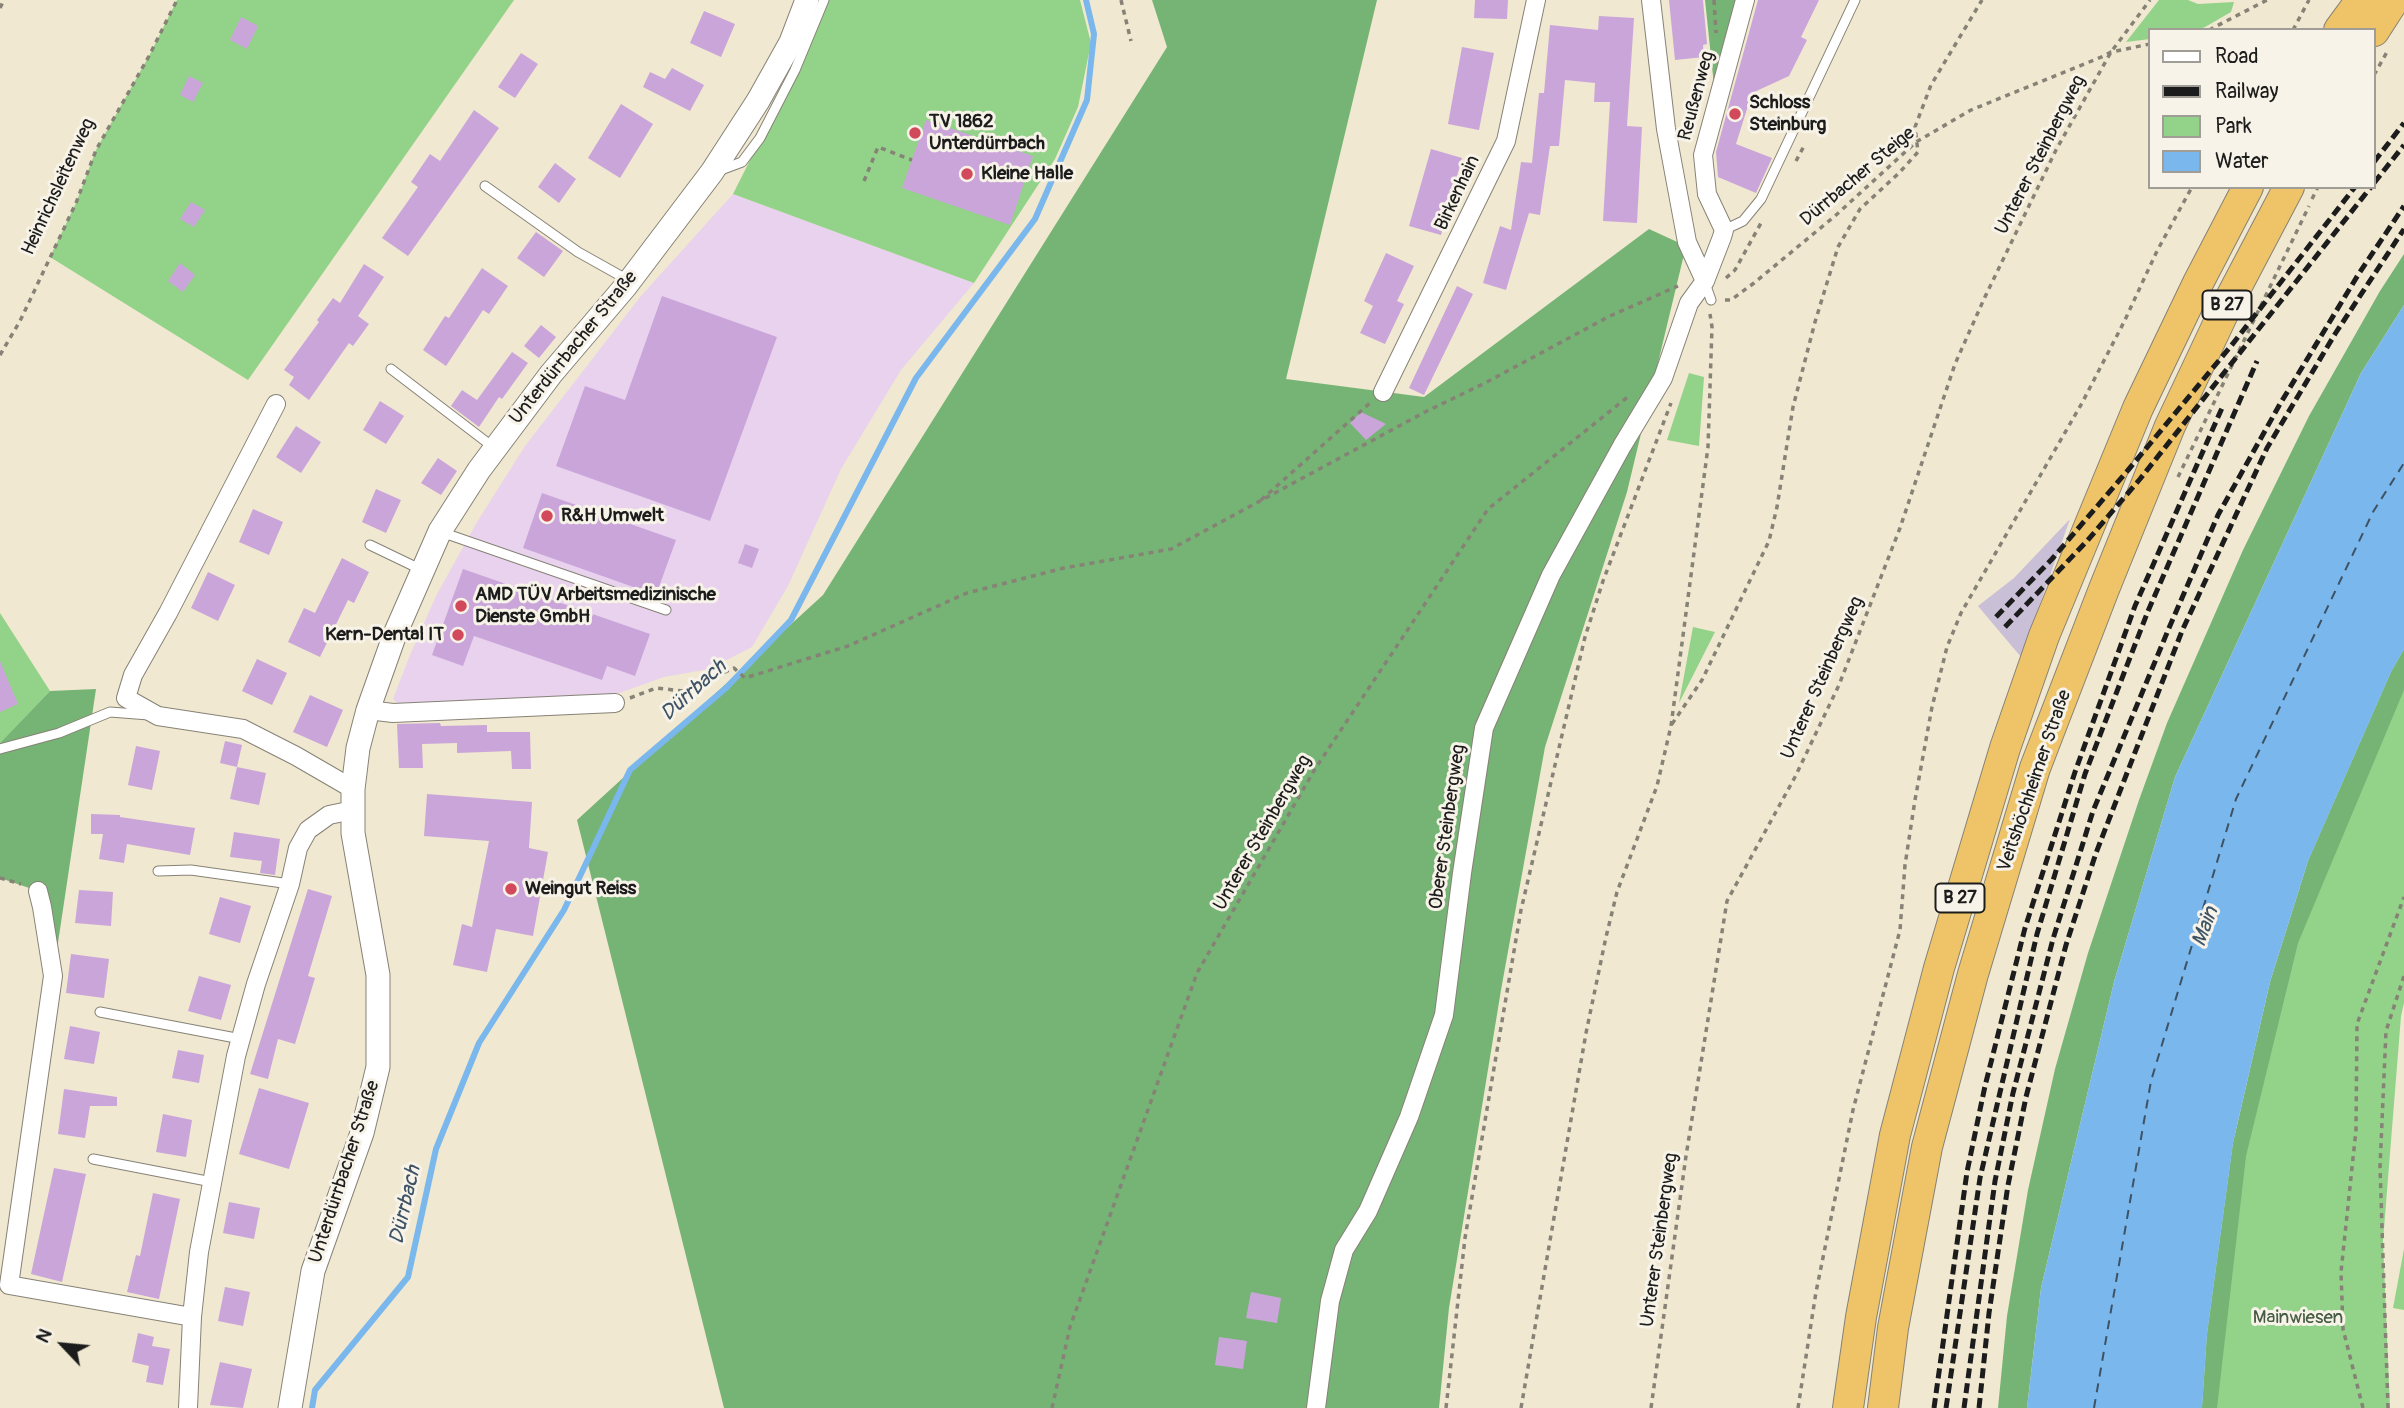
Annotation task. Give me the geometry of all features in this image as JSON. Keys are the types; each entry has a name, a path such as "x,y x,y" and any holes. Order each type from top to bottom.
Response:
{"highway":[{"path":"2334,28 2348,0"},
{"path":"2340,28 2361,0"},
{"path":"2374,28 2387,0"},
{"path":"2374,28 2394,0"},
{"name":"Veitshöchheimer Straße","path":"1848,1408 1861,1317 1895,1135 1939,968 2005,748 2044,636 2138,408 2247,189"},
{"name":"Veitshöchheimer Straße","path":"1883,1408 1893,1328 1927,1147 1973,974 2035,768 2170,426 2229,301 2288,189"}],"street":[{"name":"Unterdürrbacher Straße","path":"290,1408 313,1271 362,1133 378,1067 377,975 353,833 353,800 358,748 368,710 395,634 440,531 495,448 551,374 630,281 712,172 758,101 791,42 807,0"},
{"name":"Birkenhain","path":"1382,392 1506,141 1536,0"},
{"path":"1651,0 1665,129 1687,242 1704,281"},
{"name":"Reußenweg","path":"1724,230 1707,194 1703,155 1745,0"},
{"path":"1704,281 1724,230"},
{"name":"Oberer Steinbergweg","path":"1316,1408 1330,1301 1345,1250 1368,1211 1409,1117 1444,1015 1484,729 1551,575 1663,377 1689,303 1704,281"},
{"path":"188,1408 192,1317 199,1252 241,1039 256,984 290,884 298,848 308,830 353,800 296,756 243,729 158,716 126,698 133,675 276,404"},
{"path":"368,710 393,713 615,704"},
{"path":"38,891 43,907 53,976 9,1285 192,1317"}],"lane":[{"path":"712,172 742,162 760,138 795,70 824,0"},
{"path":"1724,230 1743,222 1761,200 1855,0"},
{"path":"485,186 578,252 630,281"},
{"path":"1704,281 1711,300"},
{"path":"391,369 495,448"},
{"path":"440,531 666,610"},
{"path":"369,545 422,570"},
{"path":"0,749 59,733 110,712 158,716"},
{"path":"158,871 191,870 290,884"},
{"path":"100,1012 241,1039"},
{"path":"93,1159 212,1182"}],"path":[{"path":"0,8 4,0"},
{"name":"Heinrichsleitenweg","path":"0,355 20,321 76,203 96,150 177,0"},
{"path":"1121,0 1131,41"},
{"path":"1671,726 1702,680 1769,541 1793,407 1838,247 1860,209 1918,152 1915,127 1931,85 1982,0"},
{"name":"Unterer Steinbergweg","path":"1651,1408 1686,1156 1727,901 1795,777 1839,685 1900,528 1955,364 1984,299 2056,150 2111,52 2150,0"},
{"path":"2213,28 2267,0"},
{"path":"2294,28 2309,0"},
{"name":"Dürrbacher Steige","path":"1711,300 1731,300 1754,283 1835,216 1916,142 1971,110 2111,52 2148,44"},
{"path":"864,181 878,147 912,160"},
{"path":"1798,1408 1816,1292 1853,1110 1900,930 1914,800 1947,647 1961,613 2082,403 2191,189"},
{"path":"2176,481 2317,189"},
{"path":"615,704 656,688 683,691 734,667 745,678 848,646 967,593 1065,568 1171,549 1424,412 1485,383 1610,316 1689,281 1704,281"},
{"path":"1521,1408 1586,1033 1606,937 1617,892 1657,786 1671,726 1708,447 1712,327 1710,311"},
{"path":"1258,502 1382,392"},
{"name":"Unterer Steinbergweg","path":"1052,1408 1070,1327 1203,961 1315,769 1488,509 1629,396"},
{"path":"1446,1408 1465,1238 1521,910 1585,637 1603,581 1672,400"},
{"path":"0,878 38,891"},
{"path":"2363,1408 2343,1329 2341,1272 2356,1130 2357,1024 2404,897"},
{"path":"2388,1408 2380,1167 2386,1031 2404,976"}],"shaded area":[{"path":"733,194 974,283 901,370 841,469 788,586 752,647 709,669 664,677 608,697 398,704 393,699 436,596 477,522 525,446 641,296"},
{"path":"2070,519 2021,657 1978,606 2014,578"}],"green space":[{"path":"177,0 514,0 248,380 50,257 76,203 96,150"},
{"name":"TV 1862 Unterdürrbach","path":"824,0 1080,0 1091,43 1078,107 1055,159 974,283 733,194 796,69"},
{"path":"1152,0 1377,0 1286,379 1424,397 1649,229 1686,246 1627,492 1545,747 1501,990 1449,1308 1439,1408 724,1408 577,820 823,595 1167,47"},
{"path":"1705,0 1736,0 1722,73 1714,85"},
{"path":"2159,0 2188,0 2198,4 2234,2 2231,12 2202,28 2148,28 2148,39 2126,42"},
{"path":"2404,254 2404,305 2361,373 2175,777 2114,982 2041,1288 2027,1408 1998,1408 2007,1316 2028,1190 2055,1069 2088,953 2139,800 2167,723 2243,550 2309,416"},
{"path":"1689,373 1704,377 1699,446 1667,440"},
{"path":"0,613 50,691 0,743"},
{"path":"1693,627 1715,632 1679,703"},
{"name":"Mainwiesen","path":"2404,649 2404,1003 2383,1241 2390,1408 2202,1408 2207,1334 2233,1143 2308,861 2391,672"},
{"path":"2404,649 2404,690 2298,943 2246,1156 2217,1408 2202,1408 2207,1334 2233,1143 2270,982 2308,861 2391,672"},
{"path":"96,689 53,976 38,891 0,878 0,743 50,691"},
{"path":"2404,1249 2404,1310 2393,1308"}],"water":[{"name":"Main","path":"2404,305 2404,649 2391,672 2308,861 2270,982 2233,1143 2207,1334 2202,1408 2027,1408 2041,1288 2114,982 2175,777 2361,373"}],"building":[{"path":"1475,0 1508,0 1507,19 1474,18"},
{"path":"1669,0 1703,0 1707,44 1703,45 1704,57 1675,60"},
{"name":"Schloss Steinburg","path":"1758,0 1819,0 1801,37 1807,40 1789,76 1752,93 1736,144 1772,158 1756,193 1718,177 1716,152"},
{"path":"704,11 735,24 721,57 690,43"},
{"path":"1599,16 1634,18 1627,126 1642,127 1637,223 1603,221 1610,102 1594,102 1595,83 1565,80 1559,146 1550,146 1540,215 1529,213 1506,290 1483,283 1500,226 1511,230 1521,162 1532,163 1539,93 1544,93 1550,25 1598,30"},
{"path":"241,17 258,26 247,49 230,40"},
{"path":"1462,47 1494,53 1479,130 1448,124"},
{"path":"521,53 538,64 515,98 498,87"},
{"path":"672,68 704,85 690,111 643,87 650,72 665,79"},
{"path":"189,76 203,83 193,102 180,95"},
{"path":"621,104 653,124 620,178 588,158"},
{"path":"474,110 499,128 408,256 382,238 418,187 411,182 430,154 440,161"},
{"name":"Kleine Halle","path":"926,120 1033,156 1010,225 902,188"},
{"path":"1431,149 1462,158 1441,235 1409,226"},
{"path":"555,163 576,179 559,203 538,187"},
{"path":"191,202 205,210 194,227 180,219"},
{"path":"536,232 563,251 544,277 517,258"},
{"path":"1386,253 1414,266 1397,301 1404,304 1385,344 1360,333 1373,306 1364,301"},
{"path":"180,263 195,275 183,292 168,281"},
{"path":"364,264 384,277 358,316 369,324 353,346 349,343 309,400 289,385 294,377 284,370 333,298 340,303"},
{"path":"482,268 508,286 489,314 483,310 446,366 423,350 445,316 449,318"},
{"path":"1457,286 1473,294 1424,395 1409,388"},
{"path":"662,296 777,337 710,521 556,466 585,386 625,400"},
{"path":"541,325 556,337 539,358 524,346"},
{"path":"512,352 528,363 502,399 499,397 479,427 451,406 462,390 477,400"},
{"path":"380,401 404,416 386,444 363,430"},
{"path":"1361,412 1386,424 1366,440 1350,423"},
{"path":"296,426 321,442 301,473 276,457"},
{"path":"438,458 457,471 441,495 421,483"},
{"path":"376,489 401,500 386,533 362,522"},
{"path":"542,493 676,540 656,595 523,548"},
{"path":"253,509 283,522 269,555 239,542"},
{"path":"745,544 759,549 752,568 738,563"},
{"path":"342,558 369,572 354,603 348,600 320,657 288,642 304,608 315,613"},
{"path":"463,569 650,634 635,676 607,666 602,680 474,636 463,666 432,655"},
{"path":"208,572 235,585 218,621 191,608"},
{"path":"257,659 287,673 272,705 242,691"},
{"path":"0,661 18,704 0,712"},
{"path":"310,695 343,710 327,747 293,732"},
{"path":"440,723 441,726 487,725 487,732 530,732 531,769 512,769 511,751 457,753 457,743 422,744 423,768 399,768 397,724"},
{"path":"225,741 242,745 237,767 220,763"},
{"path":"136,746 160,751 152,790 128,785"},
{"path":"237,767 266,773 259,805 230,799"},
{"path":"427,794 532,802 529,848 548,852 533,936 496,929 487,972 453,965 462,924 472,927 489,841 424,836"},
{"path":"91,814 120,815 195,828 190,855 127,844 124,863 99,859 103,834 91,834"},
{"path":"234,832 280,839 275,875 260,873 262,861 230,857"},
{"path":"308,889 332,896 308,976 315,978 295,1044 278,1039 268,1079 250,1074"},
{"path":"79,890 113,892 111,926 75,923"},
{"path":"220,897 251,906 240,943 209,934"},
{"path":"71,954 109,959 104,998 66,993"},
{"path":"199,976 231,985 221,1020 188,1011"},
{"path":"70,1026 100,1032 94,1064 64,1059"},
{"path":"178,1050 204,1055 199,1083 172,1078"},
{"path":"259,1088 309,1103 289,1169 239,1154"},
{"path":"64,1089 117,1097 117,1106 90,1106 85,1138 58,1134"},
{"path":"163,1114 192,1120 186,1157 156,1152"},
{"path":"54,1168 86,1174 62,1282 31,1274"},
{"path":"153,1193 180,1199 159,1299 127,1292 136,1255 140,1256"},
{"path":"229,1202 260,1208 254,1239 223,1233"},
{"path":"225,1287 250,1292 243,1326 218,1321"},
{"path":"1251,1292 1281,1298 1277,1323 1246,1318"},
{"path":"138,1333 154,1337 152,1346 170,1349 163,1385 146,1382 149,1366 132,1362"},
{"path":"1219,1337 1247,1341 1243,1369 1215,1365"},
{"path":"220,1362 252,1369 243,1408 210,1405"}],"waterway":[{"name":"Dürrbach","path":"312,1408 315,1390 408,1277 436,1149 479,1043 564,910 630,770 726,688 791,620 916,378 1035,219 1087,100 1094,34 1086,0"}],"ferry route":[{"path":"2094,1408 2151,1081 2236,799 2373,512 2404,463"}],"railway":[{"path":"2376,159 2404,123"},
{"path":"2376,180 2404,145"},
{"path":"1996,617 2052,559 2129,469 2231,346 2353,189"},
{"path":"2005,627 2087,541 2140,479 2369,189"},
{"path":"1964,1408 1995,1181 2013,1093 2053,939 2093,811 2218,515 2280,404 2358,275 2404,206"},
{"path":"1979,1408 1989,1313 2008,1185 2026,1097 2066,945 2096,853 2182,631 2267,448 2335,334 2404,229"},
{"path":"1946,1408 1980,1178 2037,934 2085,774 2148,611 2257,361"},
{"path":"1934,1408 1967,1172 1985,1086 2025,928 2075,772 2135,606 2222,408"}],"place":[{"name":"Schloss Steinburg","path":"1735,114"},
{"name":"TV 1862 Unterdürrbach","path":"915,133"},
{"name":"Kleine Halle","path":"967,174"},
{"name":"R&H Umwelt","path":"547,516"},
{"name":"AMD TÜV Arbeitsmedizinische Dienste GmbH","path":"461,606"},
{"name":"Kern-Dental IT","path":"458,635"},
{"name":"Weingut Reiss","path":"511,889"}]}
